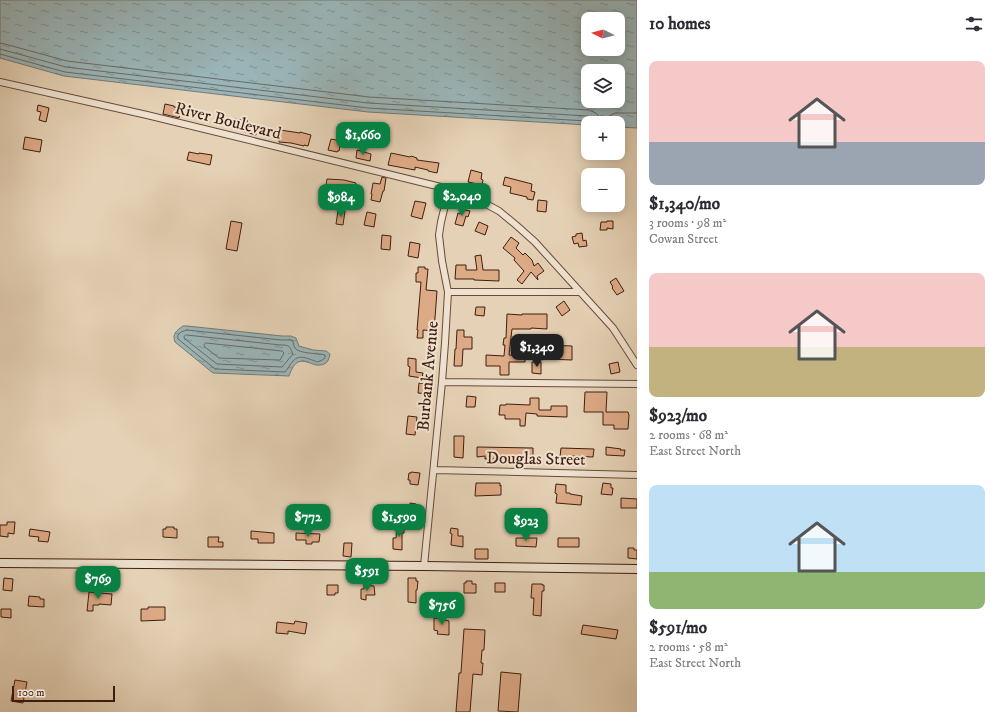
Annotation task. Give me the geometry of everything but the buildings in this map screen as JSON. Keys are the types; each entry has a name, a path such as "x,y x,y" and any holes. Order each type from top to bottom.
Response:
{"main road":[{"path":"0,563 637,569"}],"street":[{"name":"River Boulevard","path":"0,82 147,115 448,189 475,198 499,211 516,224 535,242 613,328 637,365"},
{"name":"Burbank Avenue","path":"424,566 446,343 448,292 439,235 448,189"},
{"path":"448,292 580,292"},
{"path":"442,382 637,384"},
{"name":"Douglas Street","path":"434,470 637,475"}],"water":[{"path":"0,0 637,0 637,128 625,127 625,116 581,116 581,125 368,112 64,76 0,58"},
{"path":"183,326 291,336 296,338 299,346 313,350 326,351 330,354 329,359 322,365 315,365 305,361 298,362 293,366 289,376 213,373 175,342 175,333"}]}
